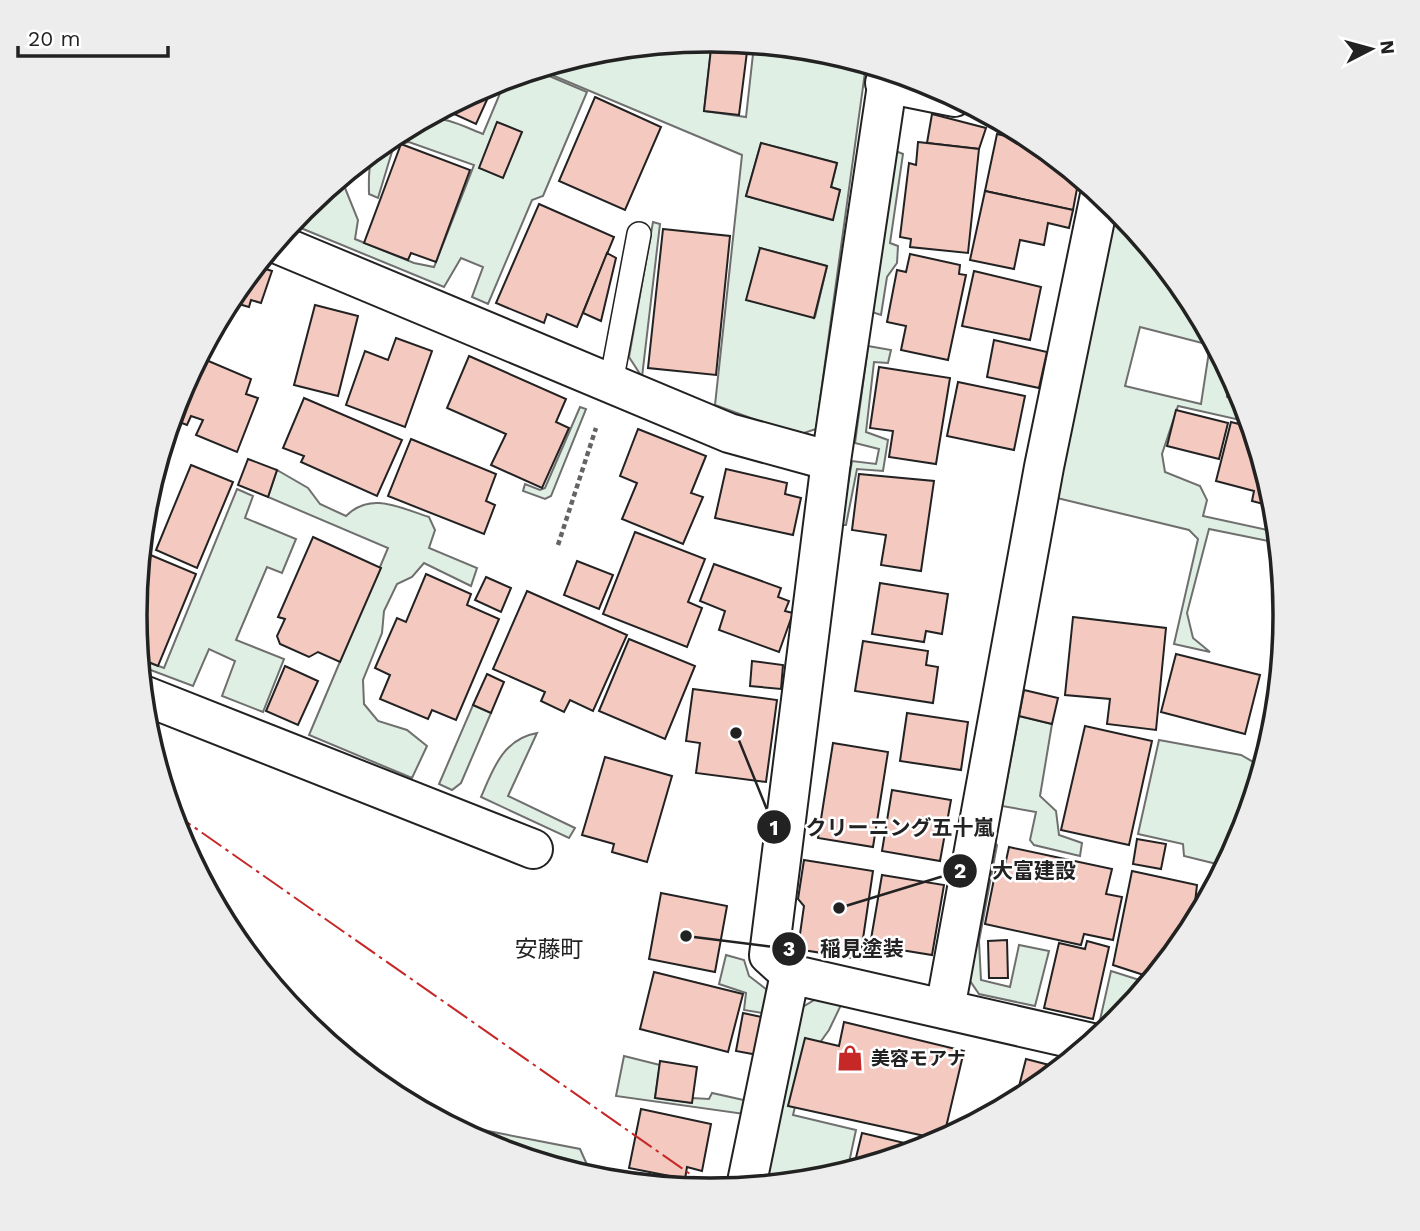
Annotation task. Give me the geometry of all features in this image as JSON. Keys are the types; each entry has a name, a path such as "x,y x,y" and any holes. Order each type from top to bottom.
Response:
{"street":[{"path":"886,81 831,461 769,954 790,974 1080,1040"},
{"path":"945,1009 1044,467 1097,207"},
{"path":"285,247 729,433 831,461"},
{"path":"154,699 533,849"},
{"path":"749,1177 790,974"}],"lane":[{"path":"611,383 639,234"}],"path":[{"path":"558,545 611,383"}],"green space":[{"path":"711,52 704,111 746,117 753,54 820,63 865,74 816,429 798,435 715,405 742,155 552,75 637,57","holes":["761,143 837,163 831,187 840,190 832,220 746,196","760,248 827,266 814,318"]},
{"path":"550,76 587,92 543,196 532,200 488,304 472,297 483,267 461,258 444,287 302,228 345,187 358,220 355,239 414,263 434,267 474,165 409,142 404,143 445,120 483,134 500,93"},
{"path":"392,150 378,198 369,194 369,170"},
{"path":"893,150 903,154 890,243 898,246 897,263 887,277 881,315 869,311"},
{"path":"1109,218 1157,273 1203,343 1140,327 1125,386 1201,404 1209,354 1237,419 1178,406 1162,454 1165,472 1200,486 1207,500 1203,516 1266,530 1268,541 1209,529 1187,613 1193,638 1210,652 1174,644 1198,539 1189,530 1053,497"},
{"path":"653,222 660,224 642,377 629,357"},
{"path":"868,346 891,350 888,363 874,362 866,432 888,440 883,471 857,469 846,525 841,525 852,461 876,464 879,449 855,443"},
{"path":"580,407 586,409 551,496 545,499 523,491 525,484 540,490 545,488"},
{"path":"277,470 308,488 320,504 346,516 365,504 376,503 397,506 429,517 435,530 429,548 477,568 471,586 424,563 412,577 397,584 384,611 382,633 363,680 364,704 378,721 407,730 427,746 412,778 309,735 388,548 268,497"},
{"path":"237,489 253,496 245,518 296,539 282,573 267,567 236,640 284,659 263,712 222,696 235,661 209,649 193,686 150,670 149,663 164,668"},
{"path":"473,705 491,713 461,783 452,790 439,784"},
{"path":"1019,716 1052,724 1040,796 1056,811 1059,835 1082,843 1080,856 1034,845 1030,840 1036,812 1002,806"},
{"path":"537,733 508,796 575,828 569,838 481,797 495,766 508,749 525,736"},
{"path":"1159,740 1241,755 1254,762 1216,864 1184,856 1183,844 1138,834"},
{"path":"994,842 997,845 979,941 981,980 1010,987 1019,945 1049,951 1035,1006 979,994 964,972"},
{"path":"726,955 744,960 749,976 771,993 769,1014 744,1010 746,993 719,984"},
{"path":"1111,971 1139,980 1108,1014 1100,1022"},
{"path":"816,999 841,1005 829,1030 806,1062 793,1115 856,1130 849,1161 767,1175 801,1008"},
{"path":"624,1056 660,1065 655,1098 691,1103 692,1098 709,1099 712,1093 748,1101 744,1114 616,1096"},
{"path":"483,1130 580,1149 587,1165 529,1149"}],"building":[{"path":"711,52 747,54 739,115 704,111"},
{"path":"595,97 661,127 625,210 559,181"},
{"path":"488,99 476,124 455,114"},
{"path":"932,114 986,128 979,149 927,143"},
{"path":"497,122 522,132 503,178 479,168"},
{"path":"997,134 1023,147 1077,189 1073,210 985,191"},
{"path":"918,142 979,149 968,253 910,247 911,239 900,237 909,163 916,165"},
{"path":"761,143 837,163 831,187 840,190 833,220 746,196"},
{"path":"401,145 470,170 436,262 411,253 408,260 364,243"},
{"path":"985,191 1073,210 1069,228 1048,223 1044,245 1020,240 1014,269 970,260"},
{"path":"539,204 614,237 577,327 547,314 544,323 496,303"},
{"path":"663,229 730,236 716,375 648,368"},
{"path":"760,248 827,266 814,318 746,300"},
{"path":"607,253 616,258 601,321 583,313"},
{"path":"910,254 960,265 959,274 966,275 948,360 901,350 906,326 887,322 897,270 906,272"},
{"path":"266,269 272,271 261,303 251,300 249,307 241,305"},
{"path":"974,271 1041,287 1030,340 962,326"},
{"path":"315,305 358,316 338,396 294,385"},
{"path":"396,338 432,351 405,427 346,405 365,351 388,360"},
{"path":"994,340 1047,352 1039,388 987,377"},
{"path":"469,356 566,399 556,422 569,428 542,488 491,465 506,434 447,408"},
{"path":"208,361 251,379 246,394 258,398 237,452 196,435 203,420 191,416 187,425 182,423"},
{"path":"879,367 950,378 936,464 889,457 893,431 870,428"},
{"path":"958,382 1025,396 1014,450 947,436"},
{"path":"304,398 402,440 377,496 301,462 304,456 283,448"},
{"path":"1176,410 1228,423 1219,459 1167,446"},
{"path":"1231,422 1239,424 1261,503 1252,501 1254,491 1216,481"},
{"path":"638,429 706,456 691,493 703,497 683,544 622,519 637,483 620,476"},
{"path":"411,439 496,474 486,501 495,505 484,534 388,496"},
{"path":"248,459 277,470 268,497 238,485"},
{"path":"191,465 233,482 197,568 156,550"},
{"path":"726,469 787,483 785,494 801,498 793,535 715,518"},
{"path":"859,474 934,481 921,571 881,565 886,535 852,530"},
{"path":"635,532 705,559 688,602 702,608 687,647 603,614"},
{"path":"313,537 381,568 340,662 318,652 309,657 280,644 277,636 285,619 278,617"},
{"path":"151,555 196,574 158,666 149,662 148,652"},
{"path":"577,561 613,575 599,609 564,595"},
{"path":"714,564 781,588 778,597 789,601 785,611 793,613 779,652 719,630 725,611 700,601"},
{"path":"426,574 471,594 467,605 499,619 456,720 432,710 428,719 380,699 390,675 375,668 397,618 406,622"},
{"path":"486,577 511,588 501,612 475,600"},
{"path":"880,583 948,594 942,634 926,631 924,642 872,634"},
{"path":"527,591 627,635 593,711 570,700 564,712 541,701 545,692 493,669"},
{"path":"1073,617 1166,628 1156,730 1107,724 1110,699 1065,695"},
{"path":"629,639 695,666 665,739 599,711"},
{"path":"863,641 928,651 926,665 938,667 933,703 855,691"},
{"path":"1176,654 1260,675 1245,734 1161,712"},
{"path":"752,661 783,665 781,689 750,686"},
{"path":"285,666 318,681 298,725 266,711"},
{"path":"487,674 504,682 491,713 473,705"},
{"path":"693,689 777,700 766,782 696,773 700,743 686,741"},
{"path":"1024,690 1058,698 1052,724 1019,716"},
{"path":"907,713 968,722 961,770 900,761"},
{"path":"1085,726 1152,741 1129,845 1061,830"},
{"path":"833,743 888,752 873,847 818,838"},
{"path":"605,757 672,776 647,862 612,852 614,844 582,835"},
{"path":"892,790 951,800 940,861 882,851"},
{"path":"1137,839 1166,844 1161,869 1133,864"},
{"path":"1009,847 1112,869 1106,894 1122,897 1113,940 1084,934 1081,945 985,924 996,869 1004,870"},
{"path":"804,860 873,871 860,959 803,950 799,941 804,906 798,899"},
{"path":"1132,871 1197,885 1195,902 1143,975 1113,965"},
{"path":"882,875 944,885 932,955 870,945"},
{"path":"661,893 727,906 715,972 649,959"},
{"path":"1007,940 1008,978 989,978 988,941"},
{"path":"1087,941 1109,947 1093,1019 1044,1008 1059,943 1085,949"},
{"path":"654,972 743,994 728,1052 640,1029"},
{"path":"743,1013 766,1018 758,1055 736,1051"},
{"path":"844,1022 964,1051 946,1126 925,1136 788,1106 805,1038 839,1046"},
{"path":"1026,1059 1049,1065 1023,1084 1019,1086"},
{"path":"660,1061 697,1067 692,1103 655,1098"},
{"path":"641,1109 711,1124 702,1171 687,1167 685,1177 675,1177 629,1168"},
{"path":"862,1133 906,1143 891,1149 856,1159"}],"power":[{"path":"187,822 695,1178"}],"place":[{"name":"クリーニング五十嵐","path":"736,733"},
{"name":"大富建設","path":"839,908"},
{"name":"稲見塗装","path":"686,936"},
{"name":"美容モアナ","path":"850,1058"}],"district":[{"name":"安藤町","path":"549,949"}]}
